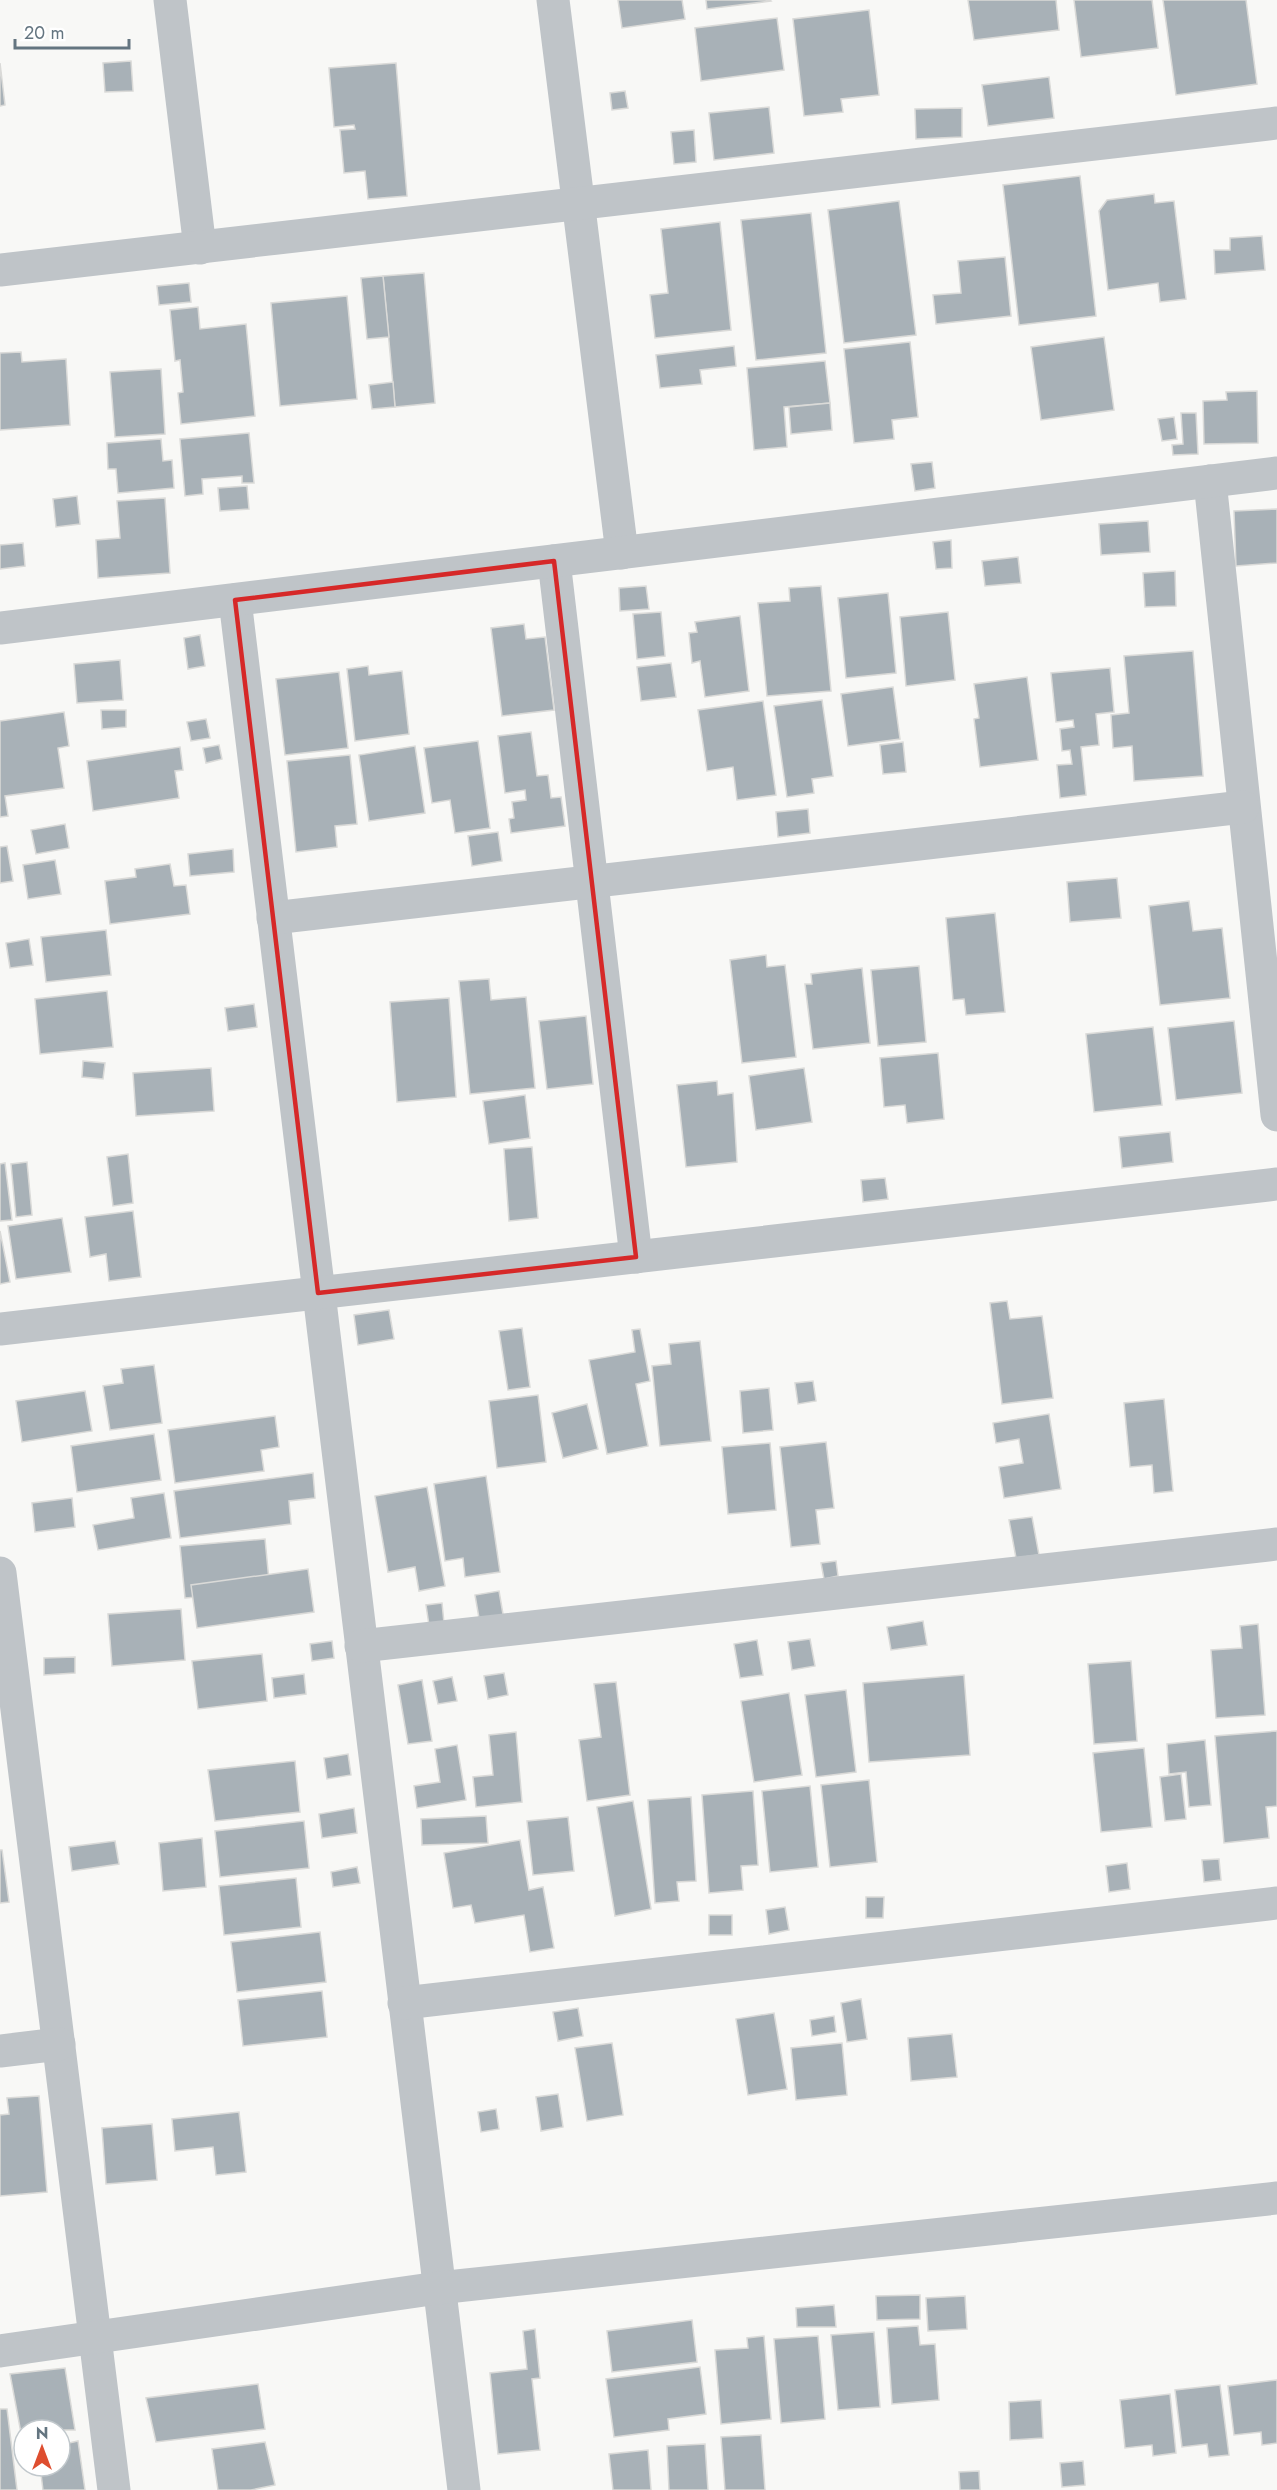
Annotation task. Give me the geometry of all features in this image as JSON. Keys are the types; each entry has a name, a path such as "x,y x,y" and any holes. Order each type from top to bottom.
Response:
{"street":[{"path":"170,0 200,248"},
{"path":"553,0 622,553"},
{"path":"0,270 1277,123"},
{"path":"0,628 1277,473"},
{"path":"1210,481 1277,1115"},
{"path":"554,561 636,1257"},
{"path":"235,600 464,2490"},
{"path":"273,918 1244,807"},
{"path":"0,1329 1277,1184"},
{"path":"361,1646 1277,1544"},
{"path":"0,1573 114,2490"},
{"path":"404,2003 1277,1903"},
{"path":"0,2051 59,2044"},
{"path":"0,2351 438,2288 1277,2198"}],"highlighted area":[{"path":"554,561 636,1257 318,1293 235,600"}],"building":[{"path":"618,0 682,0 685,19 622,28"},
{"path":"706,0 770,0 771,1 707,9"},
{"path":"968,0 1056,0 1059,30 974,40"},
{"path":"1074,0 1152,0 1158,48 1081,57"},
{"path":"1163,0 1246,0 1257,84 1176,95"},
{"path":"869,10 879,95 841,99 843,112 804,116 793,19"},
{"path":"777,18 784,70 701,81 695,28"},
{"path":"131,61 133,91 105,92 103,63"},
{"path":"0,63 5,105 0,106"},
{"path":"396,63 407,196 368,199 365,171 344,173 340,130 355,129 354,125 334,127 329,68"},
{"path":"1049,77 1054,118 988,126 982,85"},
{"path":"625,91 628,108 612,110 610,93"},
{"path":"769,107 774,153 714,160 709,113"},
{"path":"962,108 962,137 916,139 915,109"},
{"path":"694,130 696,162 674,164 671,132"},
{"path":"1080,176 1096,316 1019,325 1003,185"},
{"path":"1154,194 1155,203 1174,201 1186,299 1160,302 1158,283 1108,290 1099,211 1107,200"},
{"path":"899,201 916,335 844,343 828,210"},
{"path":"811,213 826,353 756,360 741,220"},
{"path":"720,222 731,330 655,338 650,295 668,293 661,229"},
{"path":"1262,236 1265,270 1215,274 1214,250 1230,250 1230,238"},
{"path":"1005,257 1011,316 936,324 933,295 961,293 958,261"},
{"path":"424,273 435,403 395,407 383,276"},
{"path":"383,276 389,337 367,339 361,278"},
{"path":"189,283 191,302 159,305 157,286"},
{"path":"347,296 357,399 280,406 271,303"},
{"path":"198,307 200,329 246,324 255,416 181,424 178,393 183,392 180,360 175,361 170,310"},
{"path":"1104,337 1114,410 1041,420 1031,347"},
{"path":"910,342 918,417 892,420 894,439 854,443 844,349"},
{"path":"734,346 736,366 700,370 702,384 660,388 656,355"},
{"path":"21,352 22,362 66,359 70,425 0,430 0,353"},
{"path":"825,361 830,403 784,407 787,447 754,450 747,368"},
{"path":"161,369 165,434 115,437 110,372"},
{"path":"393,382 395,407 372,409 369,385"},
{"path":"1257,391 1258,443 1204,444 1203,401 1227,400 1226,392"},
{"path":"830,403 832,430 791,434 789,407"},
{"path":"1181,413 1196,413 1198,454 1173,455 1172,445 1183,444"},
{"path":"1174,417 1177,439 1162,441 1158,419"},
{"path":"249,433 254,483 242,483 242,476 202,479 203,494 185,496 180,439"},
{"path":"161,439 163,461 172,460 174,488 118,493 116,469 108,469 107,443"},
{"path":"932,462 935,488 915,491 911,464"},
{"path":"247,486 249,509 220,511 218,488"},
{"path":"77,496 80,524 56,527 53,499"},
{"path":"165,498 170,573 98,578 96,540 120,538 117,501"},
{"path":"1277,509 1277,563 1236,566 1234,511"},
{"path":"1148,521 1150,552 1101,555 1099,524"},
{"path":"951,540 952,568 936,569 933,542"},
{"path":"23,543 25,566 0,569 0,545"},
{"path":"1018,557 1021,583 985,586 982,561"},
{"path":"1175,571 1176,606 1145,607 1143,573"},
{"path":"646,586 649,609 620,611 619,588"},
{"path":"821,586 831,691 767,696 758,603 790,601 789,588"},
{"path":"888,593 896,673 846,678 838,598"},
{"path":"661,612 665,656 637,659 633,614"},
{"path":"948,612 955,680 906,686 900,617"},
{"path":"740,616 749,691 705,697 700,661 692,663 689,633 697,632 695,622"},
{"path":"524,624 526,639 545,637 554,710 502,716 491,628"},
{"path":"200,635 205,666 188,669 184,638"},
{"path":"1193,651 1203,776 1134,781 1132,746 1113,748 1111,715 1129,713 1124,656"},
{"path":"120,660 123,700 77,703 74,664"},
{"path":"671,663 676,697 641,701 637,667"},
{"path":"368,666 369,675 402,671 409,734 355,741 347,669"},
{"path":"1110,668 1114,712 1096,714 1099,745 1081,747 1086,795 1060,798 1057,765 1072,764 1070,750 1062,751 1060,729 1074,727 1073,720 1056,722 1051,673"},
{"path":"339,672 348,748 285,755 276,679"},
{"path":"1027,677 1038,760 980,767 974,719 979,718 974,684"},
{"path":"893,687 900,739 848,746 841,694"},
{"path":"822,700 833,776 812,779 814,793 787,797 774,706"},
{"path":"763,701 776,795 737,800 733,767 707,771 698,710"},
{"path":"101,710 126,710 126,727 102,729"},
{"path":"64,712 69,746 58,748 64,788 5,796 8,816 0,817 0,721"},
{"path":"206,719 210,738 191,741 187,722"},
{"path":"531,732 537,776 548,775 551,798 561,797 565,826 511,833 509,819 514,818 512,802 526,800 525,790 505,793 498,736"},
{"path":"478,741 490,828 455,833 450,800 432,803 424,748"},
{"path":"903,742 906,772 883,774 880,745"},
{"path":"219,745 222,759 206,763 203,748"},
{"path":"415,746 425,813 369,821 359,755"},
{"path":"180,747 183,770 175,771 179,798 93,811 87,761"},
{"path":"350,755 357,824 335,826 337,847 296,852 287,761"},
{"path":"808,809 810,833 778,837 776,812"},
{"path":"65,824 69,848 36,854 31,830"},
{"path":"498,832 502,861 472,866 468,836"},
{"path":"7,846 13,881 0,883 0,847"},
{"path":"233,849 234,872 190,876 188,854"},
{"path":"55,860 61,894 28,899 23,865"},
{"path":"170,864 174,886 186,885 190,914 110,924 105,881 136,877 135,869"},
{"path":"1117,878 1121,918 1070,922 1067,882"},
{"path":"1189,901 1193,931 1222,928 1230,998 1160,1005 1149,906"},
{"path":"995,913 1005,1012 966,1015 964,999 953,1000 946,918"},
{"path":"106,930 111,975 46,982 41,937"},
{"path":"29,939 33,965 10,968 6,943"},
{"path":"766,955 767,967 785,965 796,1057 742,1063 730,960"},
{"path":"919,966 926,1042 878,1046 871,970"},
{"path":"862,968 870,1043 813,1049 805,984 812,984 811,974"},
{"path":"489,979 491,1000 526,997 535,1088 470,1094 459,981"},
{"path":"107,991 113,1047 40,1054 35,999"},
{"path":"449,998 456,1097 397,1102 390,1002"},
{"path":"254,1004 257,1027 228,1031 225,1008"},
{"path":"586,1016 593,1084 547,1089 539,1021"},
{"path":"1234,1021 1242,1093 1176,1100 1168,1028"},
{"path":"1153,1027 1162,1105 1094,1112 1086,1034"},
{"path":"938,1053 944,1119 907,1123 905,1105 884,1107 880,1058"},
{"path":"83,1061 105,1063 103,1079 82,1077"},
{"path":"211,1068 214,1111 136,1116 133,1073"},
{"path":"804,1068 812,1122 756,1130 749,1076"},
{"path":"717,1081 718,1095 733,1093 737,1162 686,1167 677,1085"},
{"path":"525,1095 530,1138 489,1144 483,1101"},
{"path":"1170,1132 1173,1162 1122,1168 1119,1137"},
{"path":"532,1147 538,1218 509,1221 504,1149"},
{"path":"128,1154 133,1203 113,1206 107,1157"},
{"path":"27,1162 32,1215 16,1217 11,1164"},
{"path":"5,1163 12,1220 0,1221 0,1164"},
{"path":"885,1178 888,1199 863,1202 861,1180"},
{"path":"133,1211 141,1277 109,1281 106,1254 90,1257 85,1217"},
{"path":"62,1218 71,1272 16,1279 8,1226"},
{"path":"0,1231 10,1282 0,1284"},
{"path":"1007,1301 1010,1319 1042,1316 1053,1398 1002,1404 990,1303"},
{"path":"389,1310 394,1339 358,1345 354,1315"},
{"path":"522,1328 530,1387 508,1390 499,1331"},
{"path":"640,1329 650,1381 636,1384 648,1446 607,1454 589,1360 635,1352 632,1330"},
{"path":"700,1341 711,1441 660,1446 652,1366 671,1364 669,1344"},
{"path":"154,1365 162,1423 110,1430 103,1386 123,1383 121,1369"},
{"path":"813,1381 816,1401 798,1404 795,1383"},
{"path":"769,1388 773,1430 743,1433 740,1391"},
{"path":"85,1391 92,1431 22,1442 16,1401"},
{"path":"538,1395 546,1462 497,1468 489,1401"},
{"path":"1164,1399 1173,1491 1154,1493 1152,1465 1130,1467 1124,1403"},
{"path":"587,1404 598,1449 563,1458 552,1413"},
{"path":"1049,1414 1061,1489 1004,1498 999,1467 1023,1463 1019,1439 996,1443 993,1423"},
{"path":"275,1416 279,1447 261,1450 264,1471 175,1483 168,1430"},
{"path":"154,1434 161,1480 77,1492 71,1446"},
{"path":"826,1442 834,1508 816,1510 820,1544 791,1547 780,1447"},
{"path":"770,1443 776,1510 728,1514 722,1447"},
{"path":"313,1473 315,1498 289,1501 291,1524 180,1538 174,1491"},
{"path":"486,1476 500,1572 465,1577 463,1558 445,1561 434,1484"},
{"path":"427,1487 445,1586 419,1591 415,1567 388,1572 375,1496"},
{"path":"164,1493 171,1538 98,1550 93,1525 134,1518 131,1498"},
{"path":"72,1498 75,1527 35,1532 32,1503"},
{"path":"1032,1517 1039,1555 1016,1558 1009,1520"},
{"path":"265,1539 270,1591 185,1598 180,1546"},
{"path":"836,1561 838,1576 824,1579 821,1563"},
{"path":"308,1569 314,1612 197,1628 191,1585"},
{"path":"499,1591 504,1620 480,1624 475,1595"},
{"path":"442,1603 444,1623 429,1625 426,1605"},
{"path":"181,1609 185,1660 112,1666 108,1614"},
{"path":"923,1621 927,1645 891,1650 887,1627"},
{"path":"1258,1624 1265,1715 1216,1718 1211,1650 1242,1648 1240,1626"},
{"path":"810,1639 815,1666 792,1670 788,1642"},
{"path":"757,1640 763,1675 740,1678 734,1644"},
{"path":"332,1641 334,1658 312,1661 310,1644"},
{"path":"262,1654 267,1701 198,1709 192,1661"},
{"path":"75,1657 75,1673 44,1675 44,1658"},
{"path":"1131,1661 1137,1741 1094,1744 1088,1664"},
{"path":"504,1673 508,1695 488,1699 484,1676"},
{"path":"304,1674 306,1694 274,1698 272,1678"},
{"path":"964,1675 970,1755 869,1762 863,1683"},
{"path":"452,1677 457,1701 438,1704 433,1681"},
{"path":"422,1680 432,1741 408,1744 398,1685"},
{"path":"616,1682 630,1795 587,1801 579,1740 601,1737 594,1684"},
{"path":"846,1690 856,1772 816,1777 805,1695"},
{"path":"789,1693 802,1775 754,1782 741,1701"},
{"path":"1277,1731 1277,1806 1266,1807 1269,1838 1224,1843 1215,1736"},
{"path":"516,1732 522,1802 476,1807 473,1777 493,1775 489,1735"},
{"path":"1205,1740 1211,1805 1189,1807 1186,1772 1169,1774 1167,1744"},
{"path":"457,1745 466,1800 417,1808 414,1786 440,1782 435,1749"},
{"path":"1144,1748 1152,1827 1101,1832 1093,1753"},
{"path":"348,1754 351,1775 327,1779 324,1758"},
{"path":"295,1761 300,1812 215,1821 208,1770"},
{"path":"1181,1774 1186,1819 1165,1821 1160,1777"},
{"path":"869,1780 877,1862 830,1867 821,1785"},
{"path":"810,1786 818,1867 770,1872 762,1791"},
{"path":"753,1791 758,1865 741,1866 743,1890 709,1893 702,1795"},
{"path":"691,1797 696,1881 677,1882 679,1901 655,1903 648,1800"},
{"path":"633,1801 651,1909 615,1916 597,1807"},
{"path":"354,1808 357,1833 322,1838 319,1814"},
{"path":"486,1816 488,1843 422,1845 421,1819"},
{"path":"568,1817 574,1871 533,1875 527,1821"},
{"path":"304,1821 309,1868 220,1877 215,1831"},
{"path":"202,1838 206,1887 163,1891 159,1843"},
{"path":"520,1840 529,1890 543,1887 554,1948 530,1952 524,1915 475,1923 471,1905 453,1908 444,1853"},
{"path":"115,1841 119,1864 72,1871 69,1847"},
{"path":"0,1850 2,1850 9,1902 0,1903"},
{"path":"1219,1859 1221,1880 1204,1882 1202,1860"},
{"path":"1127,1863 1130,1889 1109,1892 1106,1866"},
{"path":"357,1867 360,1883 333,1887 331,1872"},
{"path":"296,1878 301,1927 224,1935 219,1886"},
{"path":"866,1897 884,1897 883,1918 866,1918"},
{"path":"785,1907 789,1930 769,1934 766,1910"},
{"path":"709,1915 732,1915 732,1935 709,1935"},
{"path":"320,1932 326,1982 237,1992 231,1942"},
{"path":"322,1991 327,2037 243,2046 238,2000"},
{"path":"861,1999 867,2039 847,2042 841,2003"},
{"path":"578,2008 583,2036 558,2041 553,2012"},
{"path":"774,2013 787,2089 748,2095 736,2019"},
{"path":"834,2016 836,2032 812,2036 810,2020"},
{"path":"952,2034 957,2077 911,2081 908,2038"},
{"path":"612,2043 623,2115 587,2121 575,2048"},
{"path":"842,2043 847,2095 796,2100 791,2048"},
{"path":"558,2094 563,2127 541,2131 536,2097"},
{"path":"39,2096 47,2192 0,2196 0,2115 9,2114 7,2098"},
{"path":"496,2109 499,2129 481,2132 478,2112"},
{"path":"239,2112 246,2172 216,2175 213,2147 175,2151 172,2119"},
{"path":"152,2124 157,2180 106,2184 102,2128"},
{"path":"920,2295 920,2319 877,2320 876,2296"},
{"path":"965,2296 967,2329 928,2331 926,2298"},
{"path":"834,2305 836,2327 797,2327 796,2308"},
{"path":"692,2320 697,2362 612,2372 607,2331"},
{"path":"918,2326 920,2345 935,2344 939,2400 892,2404 887,2328"},
{"path":"535,2329 540,2378 532,2379 540,2450 498,2454 490,2373 527,2369 523,2331"},
{"path":"874,2332 880,2407 838,2410 831,2335"},
{"path":"764,2336 771,2419 721,2424 715,2350 748,2348 747,2338"},
{"path":"818,2336 825,2419 781,2423 774,2339"},
{"path":"700,2367 706,2414 668,2419 669,2430 614,2437 606,2379"},
{"path":"65,2368 75,2430 72,2430 72,2418 18,2418 10,2374"},
{"path":"1277,2380 1277,2443 1262,2445 1261,2432 1234,2435 1228,2386"},
{"path":"258,2384 265,2429 156,2442 146,2398"},
{"path":"1220,2385 1229,2455 1209,2457 1207,2444 1182,2447 1175,2390"},
{"path":"1170,2394 1176,2453 1153,2456 1152,2445 1125,2448 1120,2400"},
{"path":"1041,2400 1043,2438 1010,2440 1009,2402"},
{"path":"0,2409 7,2409 12,2450 12,2478 16,2478 17,2490 0,2490"},
{"path":"761,2435 765,2490 725,2490 721,2437"},
{"path":"78,2441 85,2490 43,2490 42,2478 72,2478 72,2442"},
{"path":"265,2442 275,2485 251,2490 218,2490 212,2449"},
{"path":"705,2444 708,2490 669,2490 667,2446"},
{"path":"648,2450 651,2490 613,2490 609,2454"},
{"path":"1083,2461 1085,2485 1062,2487 1060,2463"},
{"path":"979,2471 980,2490 960,2490 959,2472"}]}
